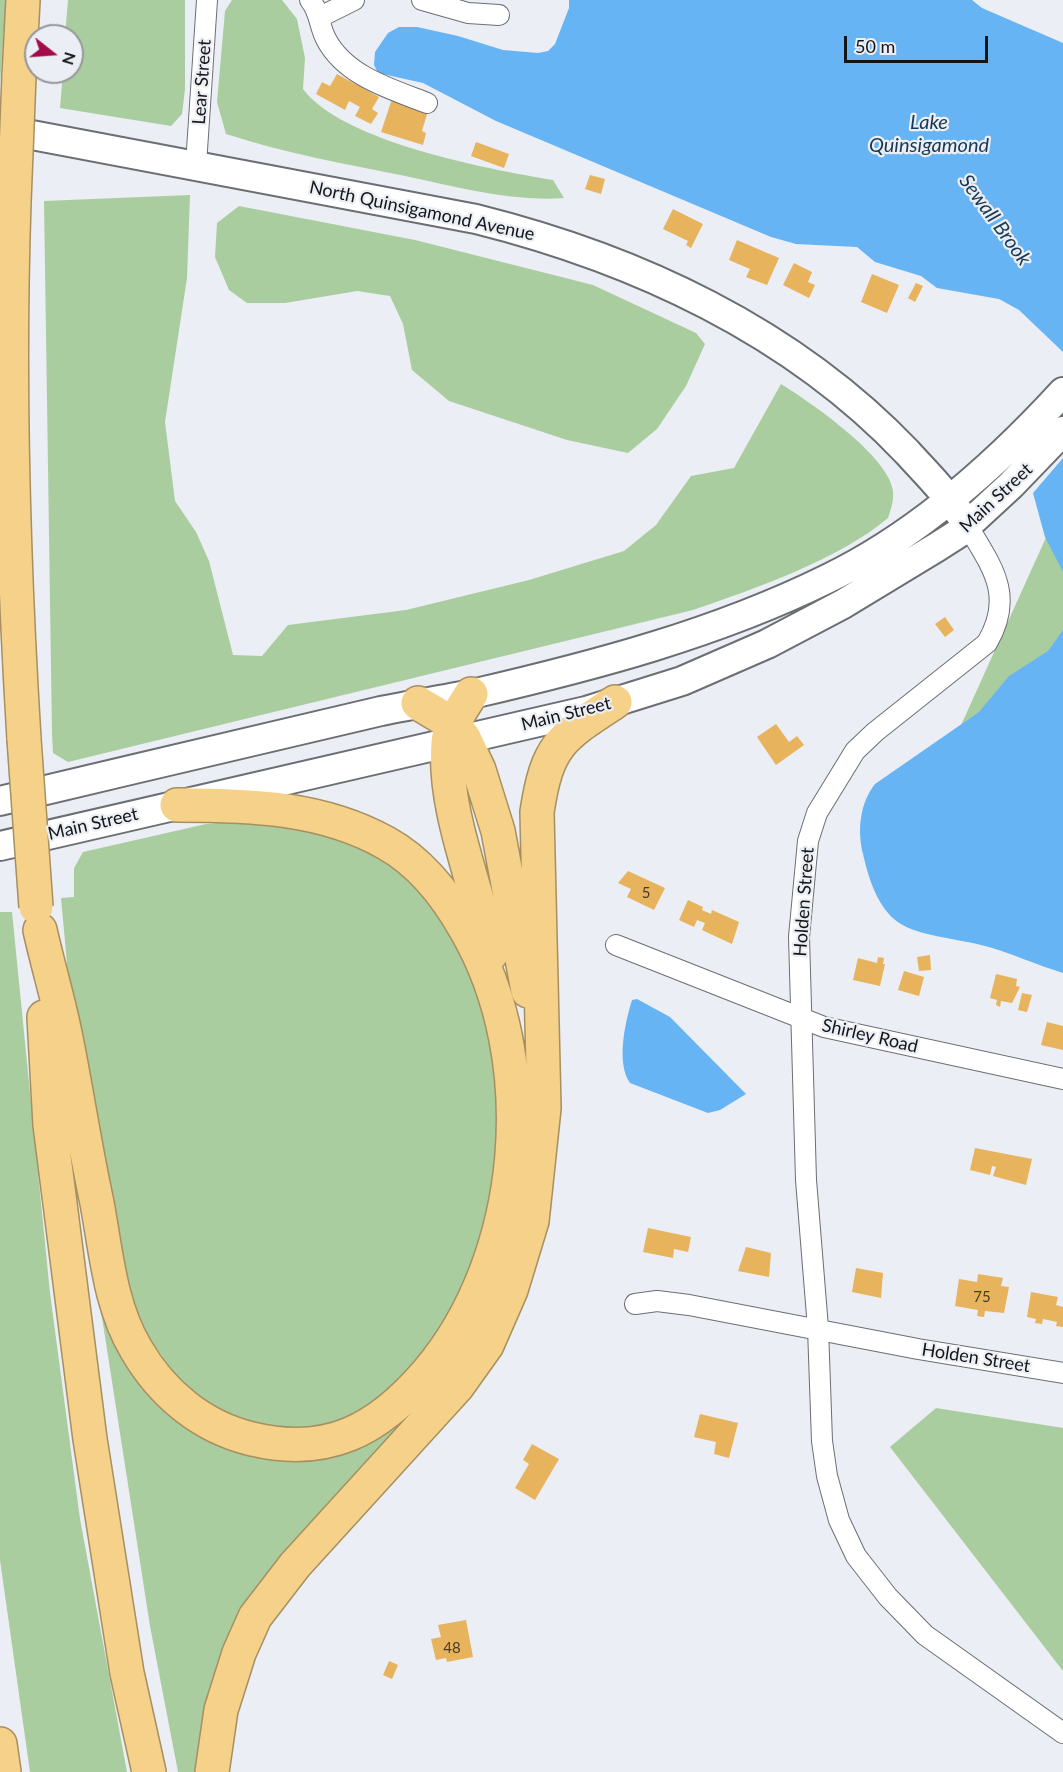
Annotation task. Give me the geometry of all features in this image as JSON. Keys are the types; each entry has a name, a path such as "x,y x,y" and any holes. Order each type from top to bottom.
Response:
{"highway":[{"path":"23,0 14,202 12,422 15,598 50,1125 90,1439 127,1672 149,1772"},
{"path":"38,918 67,1040 84,1145 111,1276 121,1318 134,1346 150,1370 193,1414 216,1427 278,1445 304,1445 328,1441 357,1432 382,1419 407,1397 433,1366 465,1317 491,1258 510,1169 513,1093 504,1022 485,921 451,790 455,735 471,694"},
{"path":"212,1772 221,1710 238,1653 255,1617 295,1565 457,1387 495,1330 511,1290 532,1221 542,1139 542,935 537,812 541,787 551,758 562,738 615,702"},
{"path":"417,703 455,735 486,788 498,831 536,1024 542,1075"},
{"path":"177,805 260,806 295,811 368,834 404,855 441,890 456,911 477,951 504,1022"},
{"path":"0,1744 4,1772"}],"main road":[{"name":"North Quinsigamond Avenue","path":"0,129 499,225 592,253 667,285 751,329 817,374 887,431 950,498 967,525"},
{"name":"Main Street","path":"0,801 417,703 471,694 633,653 728,623 829,579 884,546 950,498 1014,444 1063,392"},
{"name":"Main Street","path":"0,846 177,805 455,735 615,702 682,681 767,644 843,604 938,548 1011,485 1063,431"}],"street":[{"name":"Lear Street","path":"196,165 207,0"},
{"path":"310,0 320,17 326,39 347,64 372,81 427,103"},
{"path":"320,17 354,0"},
{"path":"422,0 468,13 499,15"},
{"name":"Holden Street","path":"818,1328 806,1180 799,937 808,840 817,813 855,751 875,732 987,642 998,624 1001,588 967,525"},
{"name":"Shirley Road","path":"616,945 824,1027 1063,1079"},
{"name":"Holden Street","path":"635,1304 657,1301 689,1305 918,1349 1063,1373"},
{"path":"818,1328 822,1441 827,1476 838,1520 856,1556 888,1597 925,1635 1063,1733"}],"green space":[{"path":"0,0 6,0 0,84"},
{"path":"68,0 185,0 185,89 182,114 171,126 60,108 62,84 84,84 84,24 66,24"},
{"path":"232,0 282,0 297,19 305,58 303,89 323,108 350,124 418,150 492,169 553,180 564,198 524,198 484,193 315,158 226,134 217,102 225,11"},
{"path":"190,195 187,278 165,422 175,501 196,532 209,561 233,655 262,656 288,625 406,610 529,580 624,551 656,525 691,476 734,468 781,384 846,431 878,462 888,477 893,491 893,501 888,518 845,547 795,572 693,610 68,762 53,753 52,734 44,201"},
{"path":"239,206 415,240 593,285 696,333 705,344 686,386 657,429 628,453 567,440 449,401 412,370 403,324 390,296 357,291 285,303 247,303 229,290 215,257 217,223"},
{"path":"1063,500 1063,660 943,765"},
{"path":"243,821 288,823 382,852 460,931 506,1096 479,1270 404,1390 324,1430 256,1430 187,1392 135,1317 71,1007 61,898 74,897 74,868 83,852 206,824"},
{"path":"0,912 12,912 50,1293 80,1519 127,1772 30,1772 0,1560"},
{"path":"99,1298 147,1378 275,1454 434,1386 238,1634 203,1772 178,1772 150,1626"},
{"path":"936,1408 1063,1428 1063,1671 890,1447"}],"water":[{"name":"Lake Quinsigamond","path":"569,0 972,0 982,8 1063,43 1063,352 1019,310 999,299 937,288 921,276 875,262 857,247 796,244 771,237 496,121 423,83 378,73 374,65 375,52 388,33 399,27 417,27 458,36 503,50 538,53 548,51 555,44 569,8"},
{"path":"1063,458 1063,572 1045,537 1033,493"},
{"path":"1063,630 1063,973 985,946 924,933 902,925 882,905 870,880 861,845 860,826 863,808 875,784 979,712 1009,676 1048,651"},
{"path":"637,999 670,1017 746,1094 720,1110 708,1113 630,1083 623,1065 623,1043 632,1000"}],"building":[{"path":"337,74 379,97 372,109 378,113 371,124 355,116 360,107 349,101 345,110 316,94 322,82 330,86"},
{"path":"392,99 428,111 422,131 426,133 423,145 381,132"},
{"path":"476,142 509,154 504,168 471,156"},
{"path":"590,175 605,179 601,194 585,189"},
{"path":"673,209 703,224 691,248 686,245 688,241 663,229"},
{"path":"737,240 779,258 767,285 746,277 750,269 729,260"},
{"path":"794,263 812,272 808,282 815,285 809,298 783,285"},
{"path":"872,274 899,285 887,313 861,302"},
{"path":"916,283 923,286 915,302 908,298"},
{"path":"945,617 954,630 945,637 935,624"},
{"path":"776,724 789,742 797,736 804,745 776,765 757,737"},
{"path":"628,871 665,888 654,910 627,897 631,889 618,883"},
{"path":"688,900 703,907 702,910 711,914 712,910 739,922 732,944 702,930 705,923 697,920 694,927 679,920"},
{"path":"930,955 931,970 919,971 917,957"},
{"path":"878,957 884,958 883,964 885,964 880,986 853,980 858,958 877,963"},
{"path":"904,971 924,977 919,996 898,990"},
{"path":"996,974 1017,979 1016,986 1020,987 1012,1003 1001,1001 1000,1007 996,1005 997,1000 990,998"},
{"path":"1022,993 1032,995 1027,1012 1018,1010"},
{"path":"1047,1022 1063,1026 1063,1050 1041,1045"},
{"path":"975,1148 1032,1159 1026,1185 993,1176 996,1167 992,1166 990,1175 970,1170"},
{"path":"648,1228 691,1237 688,1252 674,1249 673,1258 643,1252"},
{"path":"746,1247 771,1253 769,1277 738,1271"},
{"path":"856,1268 883,1273 881,1298 852,1292"},
{"path":"978,1274 1003,1278 1001,1286 1009,1287 1004,1313 985,1311 984,1317 977,1316 978,1310 955,1306 959,1279 977,1282"},
{"path":"1031,1292 1058,1297 1056,1305 1063,1307 1063,1327 1056,1326 1057,1322 1043,1319 1042,1324 1035,1323 1036,1319 1027,1317"},
{"path":"700,1414 738,1423 729,1458 714,1454 716,1442 694,1437"},
{"path":"532,1444 559,1459 535,1500 515,1488 529,1464 523,1460"},
{"path":"466,1620 473,1657 447,1662 446,1658 436,1660 431,1639 441,1637 438,1625"},
{"path":"389,1661 398,1665 392,1679 383,1675"}],"water label":[{"name":"Sewall Brook","path":"995,220"}]}
